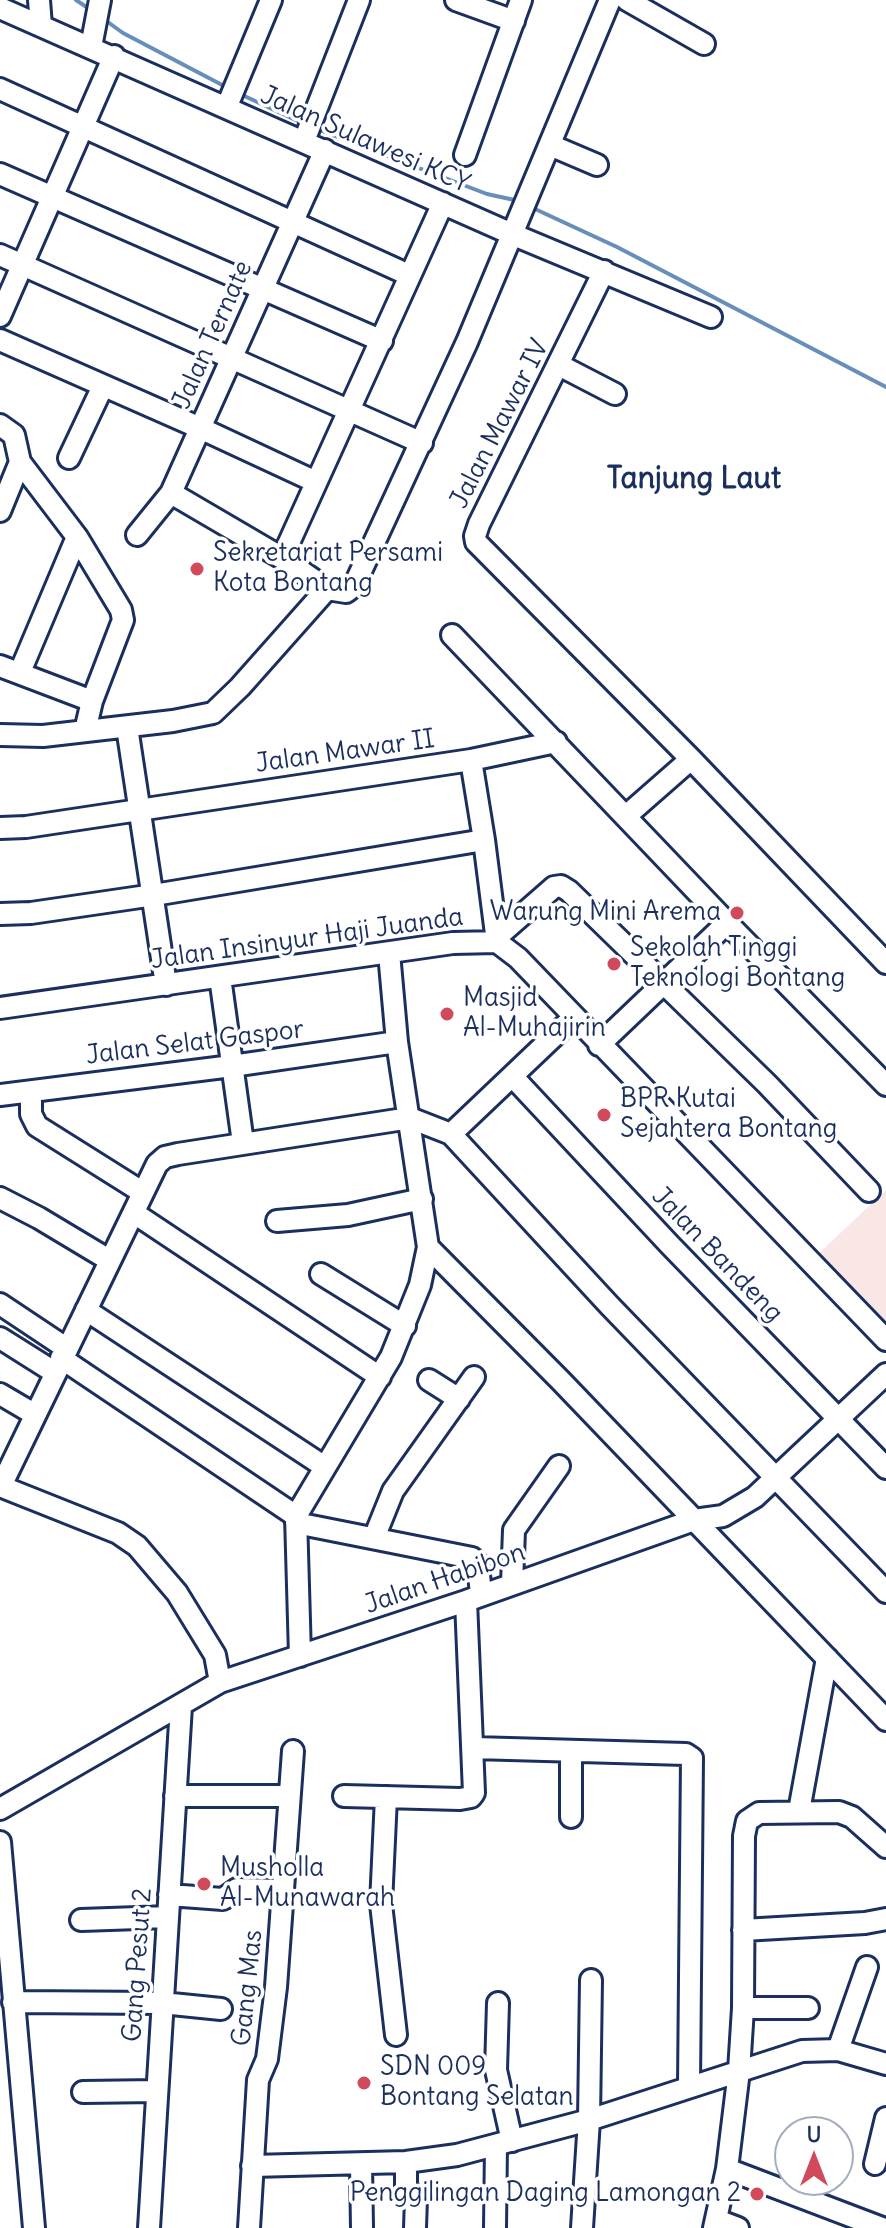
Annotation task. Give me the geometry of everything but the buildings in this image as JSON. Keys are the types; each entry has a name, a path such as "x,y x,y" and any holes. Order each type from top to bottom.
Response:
{"street":[{"path":"39,0 41,26"},
{"path":"231,95 271,0"},
{"path":"308,131 359,0"},
{"path":"456,0 514,21"},
{"path":"465,155 521,0"},
{"path":"171,493 282,558 327,589 346,592 354,586 422,443 514,235 610,0"},
{"path":"627,0 704,44"},
{"name":"Jalan Sulawesi KCY","path":"0,8 114,56 231,95 308,131 325,150 514,235 711,317"},
{"path":"91,47 98,9"},
{"path":"0,316 114,56"},
{"path":"0,89 409,275"},
{"path":"550,145 597,165"},
{"name":"Jalan Ternate","path":"137,535 171,493 325,150"},
{"path":"0,174 382,341"},
{"path":"282,558 443,203"},
{"path":"0,255 422,443"},
{"name":"Jalan Mawar IV","path":"604,271 479,524 476,542 691,759"},
{"path":"0,340 316,482"},
{"path":"559,365 615,394"},
{"path":"69,458 103,386"},
{"path":"0,425 14,435 20,462 77,537 121,610 123,620 92,701 85,731"},
{"path":"0,511 20,462"},
{"path":"20,672 77,537"},
{"path":"0,735 43,736 213,713 327,589"},
{"path":"452,635 886,1085"},
{"path":"0,666 92,701"},
{"path":"127,727 166,985"},
{"name":"Jalan Mawar II","path":"0,828 26,827 471,760 556,742"},
{"path":"626,816 691,759 886,963"},
{"path":"471,760 497,939"},
{"path":"0,914 31,913 154,895 484,840"},
{"path":"497,939 554,887 561,886 578,898 665,982 869,1191"},
{"path":"599,1045 727,923"},
{"name":"Jalan Insinyur Haji Juanda","path":"0,1008 497,939 886,1340"},
{"path":"300,1656 296,1520 380,1377 405,1326 420,1285 428,1247 397,1042 389,953"},
{"path":"220,977 243,1143"},
{"path":"451,1134 573,1018"},
{"name":"Jalan Selat Gaspor","path":"0,1095 397,1042"},
{"name":"Jalan Bandeng","path":"513,1077 886,1468"},
{"path":"31,1092 31,1114 37,1126 142,1192"},
{"path":"220,1682 215,1655 177,1593 137,1546 118,1533 0,1486 152,1171 165,1157 410,1118 451,1134 609,1305 886,1592"},
{"path":"0,1198 109,1260"},
{"path":"277,1221 348,1215 422,1199"},
{"path":"134,1213 380,1377"},
{"path":"428,1247 886,1720"},
{"path":"321,1274 405,1326"},
{"path":"0,1304 60,1359 296,1520 475,1559 478,1564 474,1598 474,1787 471,1797 344,1796"},
{"path":"86,1310 325,1467"},
{"path":"0,1338 60,1359"},
{"name":"Jalan Habibon","path":"0,1809 220,1682 474,1598 694,1520 723,1516 748,1502 776,1478 886,1374"},
{"path":"374,1538 393,1491 474,1377"},
{"path":"429,1380 459,1399"},
{"path":"0,1394 34,1414"},
{"path":"512,1584 514,1530 559,1466"},
{"path":"799,1811 827,1658"},
{"name":"Gang Pesut 2","path":"149,2228 181,1706"},
{"path":"474,1748 686,1754 693,1761 689,2086"},
{"name":"Gang Mas","path":"249,2228 258,2080 267,2059 276,1987 293,1751"},
{"path":"571,1751 571,1817"},
{"path":"175,1796 289,1796"},
{"path":"386,1797 381,1904 396,2035"},
{"path":"738,2228 715,2224 727,2169 739,2071 743,2008 744,1836 747,1821 759,1813 839,1812 852,1817 886,1847"},
{"path":"0,1842 34,2228"},
{"path":"169,1895 223,1899 237,1889 282,1890"},
{"path":"81,1920 167,1917"},
{"path":"743,1930 886,1919"},
{"path":"838,2050 867,1967"},
{"path":"582,2228 589,2120 591,1980"},
{"path":"13,2002 162,2003 221,2009"},
{"path":"495,2228 504,2143 496,2070 498,2003"},
{"path":"743,2008 808,2008"},
{"path":"252,2166 406,2162 457,2155 589,2120 802,2051 838,2050 886,2064"},
{"path":"83,2092 156,2091"},
{"path":"875,2164 886,2118"},
{"path":"406,2162 406,2188 416,2198 415,2228"},
{"path":"361,2164 362,2228"},
{"path":"727,2169 882,2228"}],"shaded area":[{"path":"886,1190 886,1325 818,1254"}],"waterway":[{"path":"76,0 91,10"},
{"path":"105,20 123,33 226,87"},
{"path":"238,93 302,123"},
{"path":"314,128 487,194 519,201"},
{"path":"535,209 617,247 886,387"}],"place":[{"name":"Sekretariat Persami Kota Bontang","path":"197,569"},
{"name":"Warung Mini Arema","path":"737,913"},
{"name":"Sekolah Tinggi Teknologi Bontang","path":"614,964"},
{"name":"Masjid Al-Muhajirin","path":"447,1014"},
{"name":"BPR Kutai Sejahtera Bontang","path":"604,1115"},
{"name":"Musholla Al-Munawarah","path":"204,1884"},
{"name":"SDN 009 Bontang Selatan","path":"364,2083"},
{"name":"Penggilingan Daging Lamongan 2","path":"757,2194"}],"district":[{"name":"Tanjung Laut","path":"694,479"}]}
